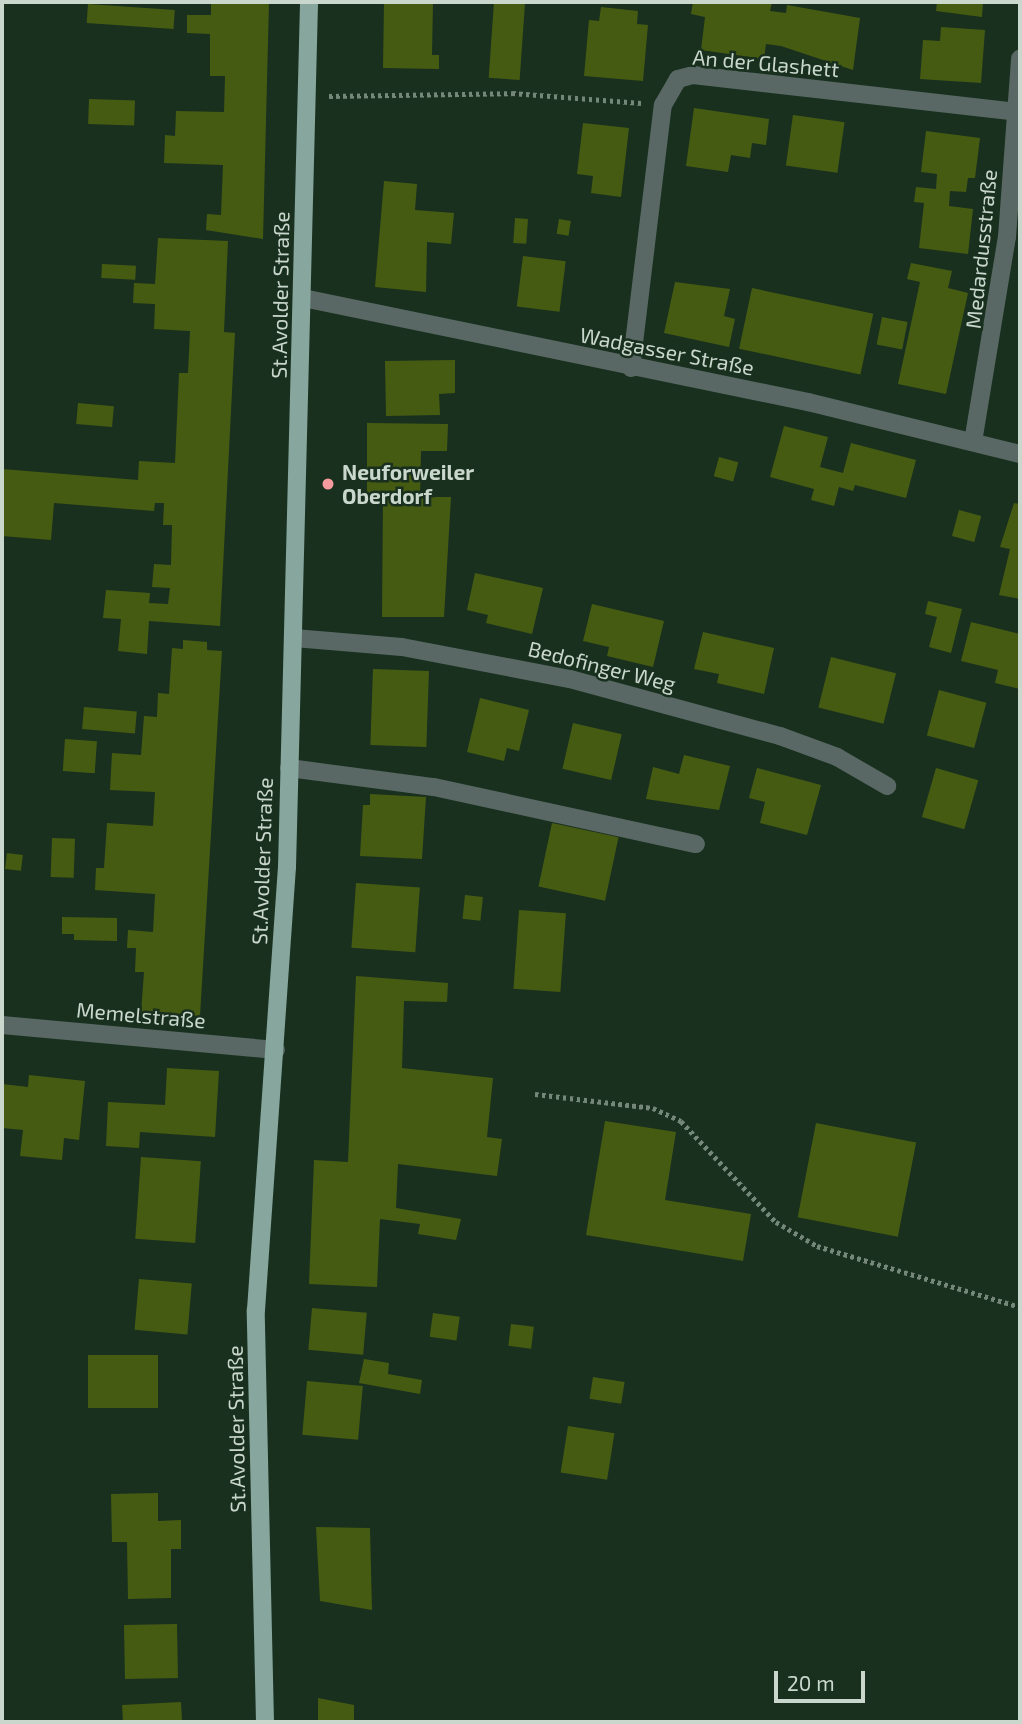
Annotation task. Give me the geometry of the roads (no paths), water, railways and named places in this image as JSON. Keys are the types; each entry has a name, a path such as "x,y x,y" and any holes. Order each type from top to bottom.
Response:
{"main road":[{"name":"St.Avolder Straße","path":"265,1722 256,1310 276,1050 289,768 309,2"}],"street":[{"name":"Medardusstraße","path":"973,442 991,361 1017,112 1020,58"},
{"name":"An der Glashett","path":"631,368 663,105 678,79 693,75 1017,112"},
{"name":"Wadgasser Straße","path":"303,298 1020,454"},
{"name":"Bedofinger Weg","path":"294,638 402,648 570,680 780,736 837,757 887,786"},
{"path":"289,768 434,787 696,844"},
{"name":"Memelstraße","path":"2,1025 276,1050"}],"place":[{"name":"Neuforweiler Oberdorf","path":"328,484"}]}
